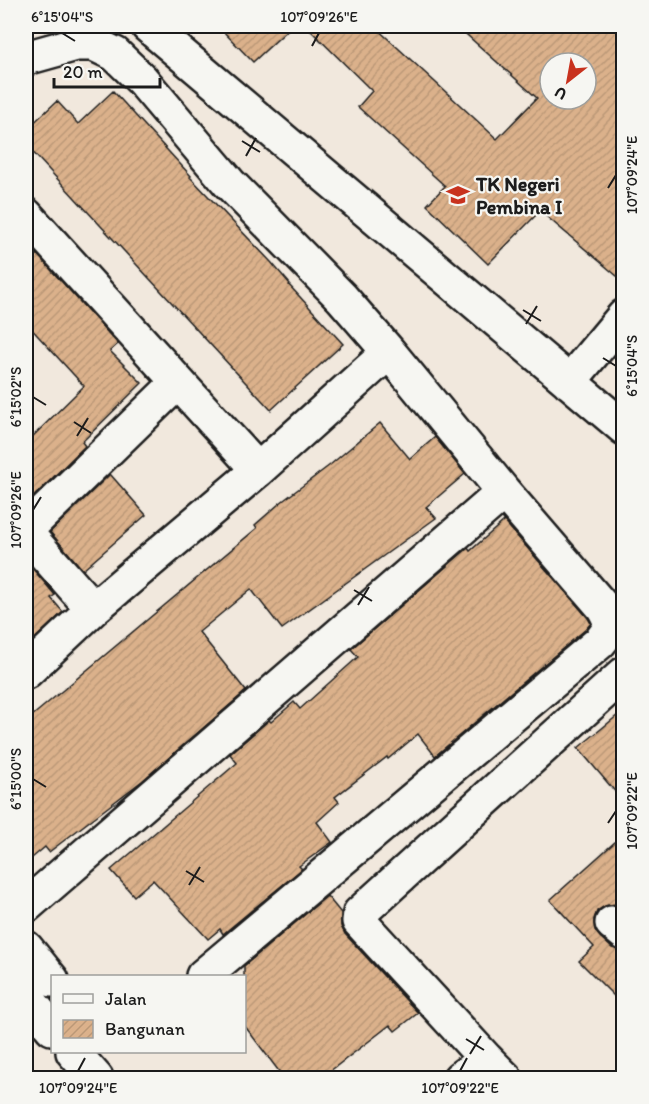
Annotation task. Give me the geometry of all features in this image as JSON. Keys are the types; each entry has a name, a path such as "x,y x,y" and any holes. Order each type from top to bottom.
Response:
{"street":[{"path":"148,26 624,428"},
{"path":"26,58 76,44 94,44 116,54 142,80 229,183 342,298 603,607 610,620 609,631 600,642 204,975"},
{"path":"26,215 258,470"},
{"path":"569,382 624,316"},
{"path":"26,672 93,609 258,470 389,352"},
{"path":"93,609 26,531 178,382"},
{"path":"26,906 504,492"},
{"path":"460,1078 495,1069 359,921 359,915 624,674"},
{"path":"26,948 51,979"},
{"path":"74,1053 96,1078"}],"building":[{"path":"218,26 292,26 253,62"},
{"path":"306,26 374,26 497,139 537,98 457,26 624,26 624,282 540,211 488,264 427,205 445,186 358,107 372,91"},
{"path":"113,91 190,177 271,262 343,344 271,410 26,145 26,130 57,101 78,124"},
{"path":"26,242 118,344 110,351 142,383 82,442 85,446 26,504 26,443 84,386 26,323"},
{"path":"380,423 410,459 435,437 465,474 426,507 436,518 282,629 251,589 199,632 246,691 142,781 49,852 45,847 26,863 26,721 257,528 255,525 280,503"},
{"path":"110,474 146,515 83,570 50,532"},
{"path":"504,521 588,618 591,623 586,629 435,756 418,734 335,797 339,802 317,822 332,842 299,866 302,869 223,934 220,929 208,939 153,880 134,896 111,870 237,763 230,754 294,702 300,709 358,657 351,649 468,548 470,551"},
{"path":"26,561 55,595 51,598 63,612 26,647"},
{"path":"624,710 624,802 578,748"},
{"path":"624,834 624,908 615,904 605,906 597,911 594,920 595,930 600,937 612,948 624,951 624,1006 579,961 594,947 550,900"},
{"path":"327,896 341,913 341,926 345,934 418,1013 395,1031 390,1025 321,1078 284,1078 246,1028 244,966"}],"place":[{"name":"TK Negeri Pembina I","path":"458,195"}]}
